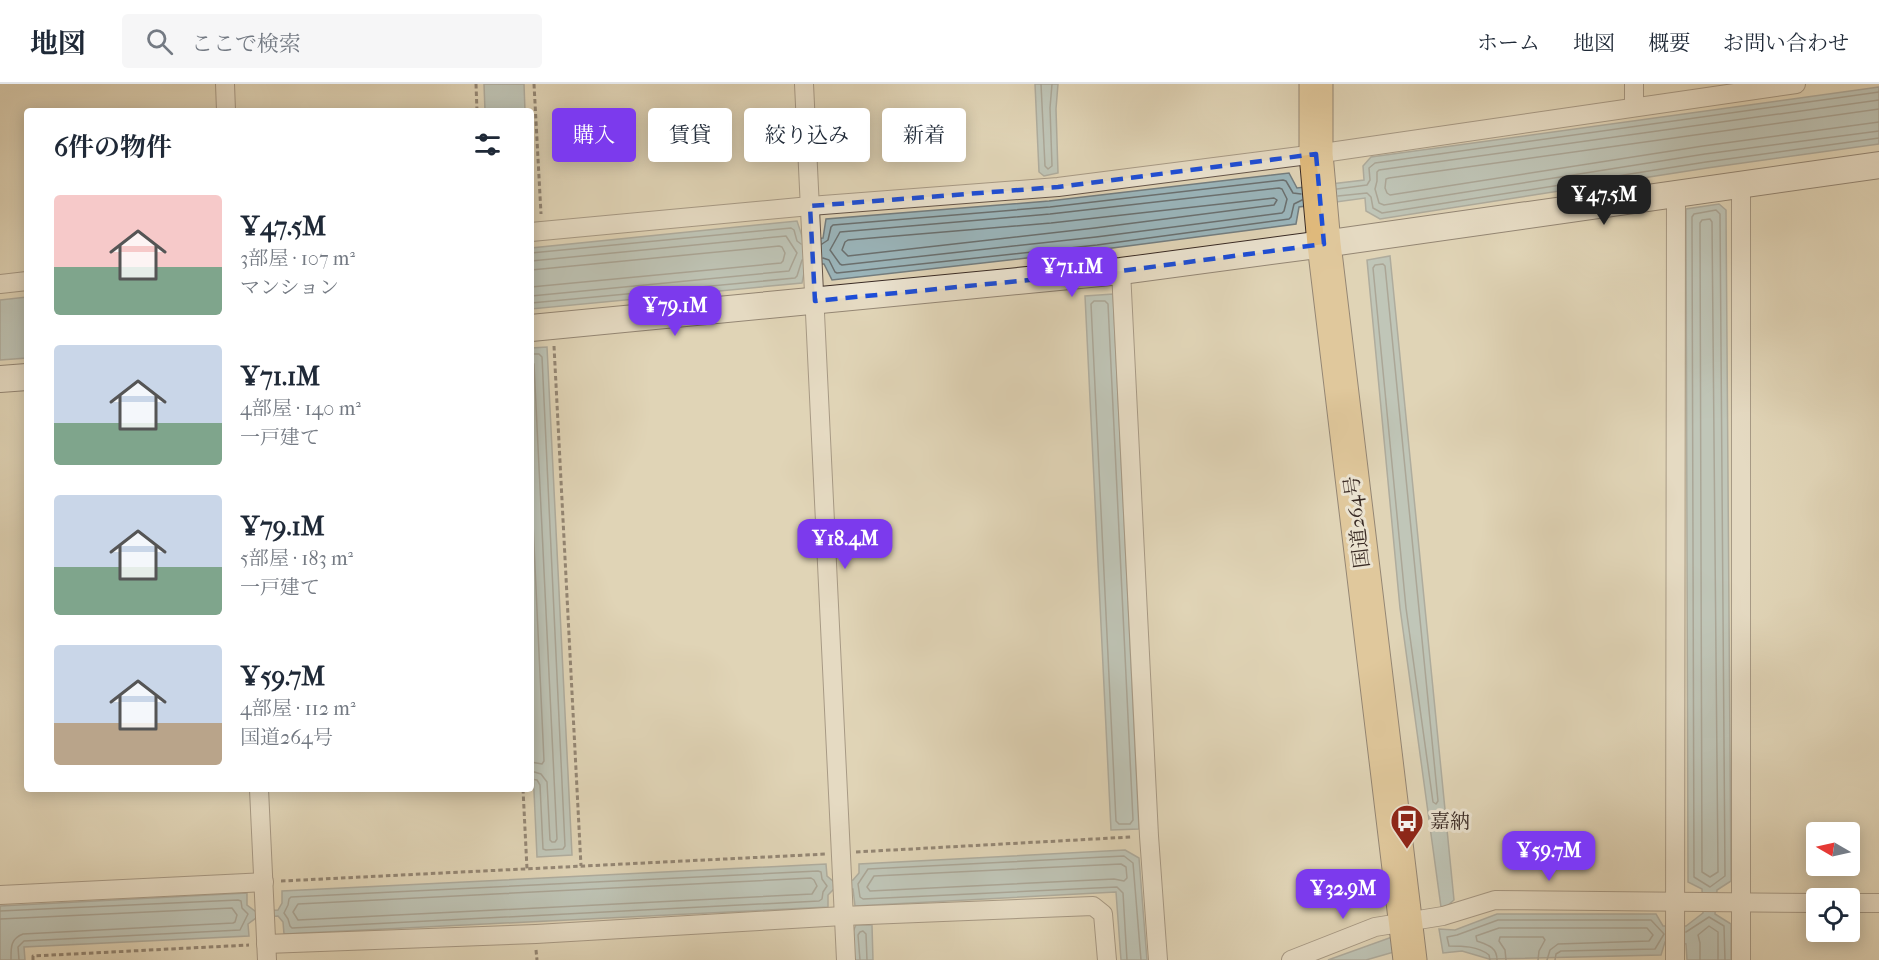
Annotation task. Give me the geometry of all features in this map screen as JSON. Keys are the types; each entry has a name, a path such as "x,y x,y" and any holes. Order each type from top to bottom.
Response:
{"highway":[{"name":"国道264号","path":"1316,84 1317,167 1324,244 1410,960"}],"street":[{"path":"225,84 226,108"},
{"path":"804,84 846,960"},
{"path":"1634,84 1634,107"},
{"path":"537,232 810,206 1317,167 1634,107 1796,84"},
{"path":"542,333 1121,271 1879,165"},
{"path":"1741,185 1742,960"},
{"path":"1675,953 1676,194"},
{"path":"1121,271 1149,836 1158,960"},
{"path":"0,284 24,281"},
{"path":"0,380 24,377"},
{"path":"259,792 266,952 843,916 1093,906 1103,914 1107,960"},
{"path":"0,895 264,882"},
{"path":"1291,960 1375,927 1443,916 1495,900 1806,903"},
{"path":"1860,903 1879,903"}],"path":[{"path":"476,84 477,108"},
{"path":"534,84 537,232"},
{"path":"542,333 581,866"},
{"path":"523,792 526,869"},
{"path":"264,882 1149,836"},
{"path":"33,960 33,956 266,952"}],"highlighted area":[{"path":"1316,154 1324,244 1121,271 815,301 810,206 1058,187"}],"water":[{"path":"484,84 524,84 525,108 485,108"},
{"path":"1035,84 1058,84 1056,109 1058,173 1044,176 1039,172"},
{"path":"1879,87 1879,144 1707,168 1380,219 1366,211 1365,198 1299,207 1296,224 1097,250 832,280 824,264 806,264 802,283 534,309 534,248 797,221 803,239 823,238 826,219 1049,201 1289,173 1297,188 1364,180 1363,166 1371,157"},
{"path":"1719,204 1726,210 1731,881 1717,890 1715,914 1731,924 1731,960 1687,960 1686,944 1665,942 1661,955 1489,959 1462,951 1443,953 1439,929 1455,930 1497,914 1656,914 1663,926 1686,926 1703,913 1702,889 1688,882 1686,209"},
{"path":"1390,256 1454,900 1446,907 1441,907 1400,608 1367,260"},
{"path":"1113,294 1139,829 1111,830 1085,296"},
{"path":"24,297 24,358 0,360 0,300"},
{"path":"547,347 572,855 537,857 534,791 534,348"},
{"path":"1125,850 1139,858 1147,960 1121,960 1116,892 855,906 853,889 833,890 828,895 828,907 284,934 283,922 278,916 256,918 248,924 249,936 24,947 25,960 0,960 0,906 247,893 247,905 255,911 278,910 282,903 282,891 826,864 827,876 833,881 853,880 859,873 859,864"},
{"path":"856,925 872,925 873,960 854,960 852,934"},
{"path":"1392,937 1394,952 1366,960 1328,960"}],"place":[{"name":"嘉納","path":"1407,850"}]}
